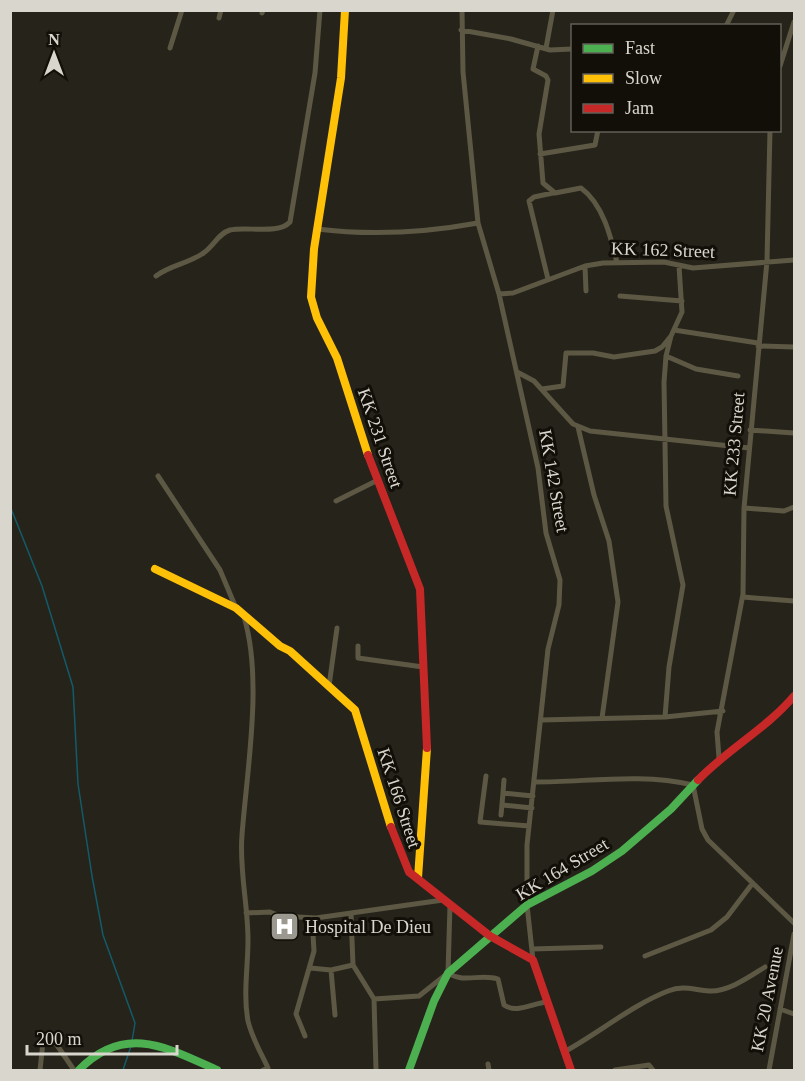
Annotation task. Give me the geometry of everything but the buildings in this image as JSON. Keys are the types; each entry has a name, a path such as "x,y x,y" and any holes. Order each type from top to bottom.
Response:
{"street":[{"path":"170,48 182,10"},
{"path":"219,18 221,10"},
{"path":"156,276 165,269 205,253 221,234 244,228 277,228 290,222 315,73 320,10"},
{"name":"KK 231 Street","path":"345,10 341,78 312,268 312,306 337,358 378,480 420,589 428,759 418,878"},
{"name":"KK 142 Street","path":"462,10 461,30 478,223 499,294 517,372 538,468 546,533 561,591 548,649 530,826 527,905 533,960"},
{"path":"546,48 553,10"},
{"path":"727,24 734,10"},
{"path":"781,63 795,22"},
{"path":"461,30 546,48 571,49"},
{"path":"538,46 533,69 546,76 548,80 539,134 543,183 555,193"},
{"path":"540,154 595,145 597,132"},
{"name":"KK 233 Street","path":"719,758 717,732 723,711 743,597 744,508 767,261 770,132"},
{"path":"548,279 529,201 534,197 580,188 589,195 607,225 617,263"},
{"path":"318,229 363,234 402,234 478,223"},
{"name":"KK 162 Street","path":"499,294 513,293 585,266 664,262 679,266 726,267 767,261 795,260"},
{"path":"585,266 586,291"},
{"path":"664,717 669,667 683,585 666,506 664,440 666,356 682,312 679,266"},
{"path":"620,296 682,301"},
{"path":"673,333 795,347"},
{"path":"542,389 563,386 566,353 593,353 614,357 655,351 673,333"},
{"path":"666,356 696,369 738,376"},
{"path":"517,372 534,381 578,427 590,431 749,448"},
{"path":"578,427 594,495 609,541 618,602 602,718"},
{"path":"750,430 795,434"},
{"path":"158,476 220,570 236,608"},
{"path":"336,501 378,480"},
{"path":"744,508 784,510 795,507"},
{"name":"KK 166 Street","path":"155,569 236,608 280,646 290,651 355,710 405,868 490,936 533,960"},
{"path":"743,597 795,601"},
{"path":"244,615 251,639 253,666 248,785 242,836 247,1009 255,1042 268,1068 263,1071"},
{"path":"329,686 337,628"},
{"path":"358,646 358,658 423,668"},
{"name":"KK 164 Street","path":"409,1071 434,1001 448,973 527,905 592,871 622,851 671,809 719,758 784,708 795,696"},
{"path":"541,720 664,717 723,711"},
{"path":"486,776 480,822 530,826"},
{"path":"535,782 588,782 629,777 693,784 704,835 752,884 795,923"},
{"path":"501,815 504,780"},
{"path":"503,793 533,796"},
{"path":"502,805 532,808"},
{"path":"645,956 711,930 728,916 752,884"},
{"path":"246,913 270,912 280,916 312,918 446,902 448,973"},
{"path":"351,914 352,965 374,999 376,1071"},
{"path":"305,1036 296,1014 314,951 312,918"},
{"name":"KK 20 Avenue","path":"769,1071 780,1009 793,957 795,934"},
{"path":"532,949 601,947"},
{"path":"533,960 571,1071"},
{"path":"310,968 332,970 352,965"},
{"path":"564,1052 620,1019 640,1004 670,990 684,987 710,991 724,989 765,967"},
{"path":"332,970 335,1015"},
{"path":"374,999 419,996 448,973"},
{"path":"448,973 458,980 490,976 498,979 504,1005 508,1008 514,1009 547,1002"},
{"path":"780,1009 795,1014"},
{"path":"40,1071 43,1042 46,1038 52,1038 74,1071"},
{"path":"79,1071 91,1058 113,1047 147,1043 181,1053 217,1071"},
{"path":"615,1071 643,1065 649,1065 653,1071"}],"waterway":[{"path":"10,506 42,586 73,687 78,784 92,876 103,935 135,1023 132,1041"},
{"path":"123,1070 131,1046"}],"traffic: fast":[{"path":"409,1070 434,1001 448,973 527,905 592,871 622,851 671,809 698,780"},
{"path":"79,1070 96,1056 113,1047 130,1044 147,1044 164,1048 217,1070"}],"traffic: slow":[{"path":"345,10 341,78 314,249 311,297 317,318 337,358 368,455"},
{"path":"155,569 236,608 280,646 290,651 355,710 391,827"},
{"path":"418,878 427,748"}],"traffic: jam":[{"path":"368,455 420,589 427,748"},
{"path":"698,780 772,718 794,696"},
{"path":"391,827 409,872 490,936 533,960 571,1070"}],"place":[{"name":"Hospital De Dieu","path":"284,927"}]}
